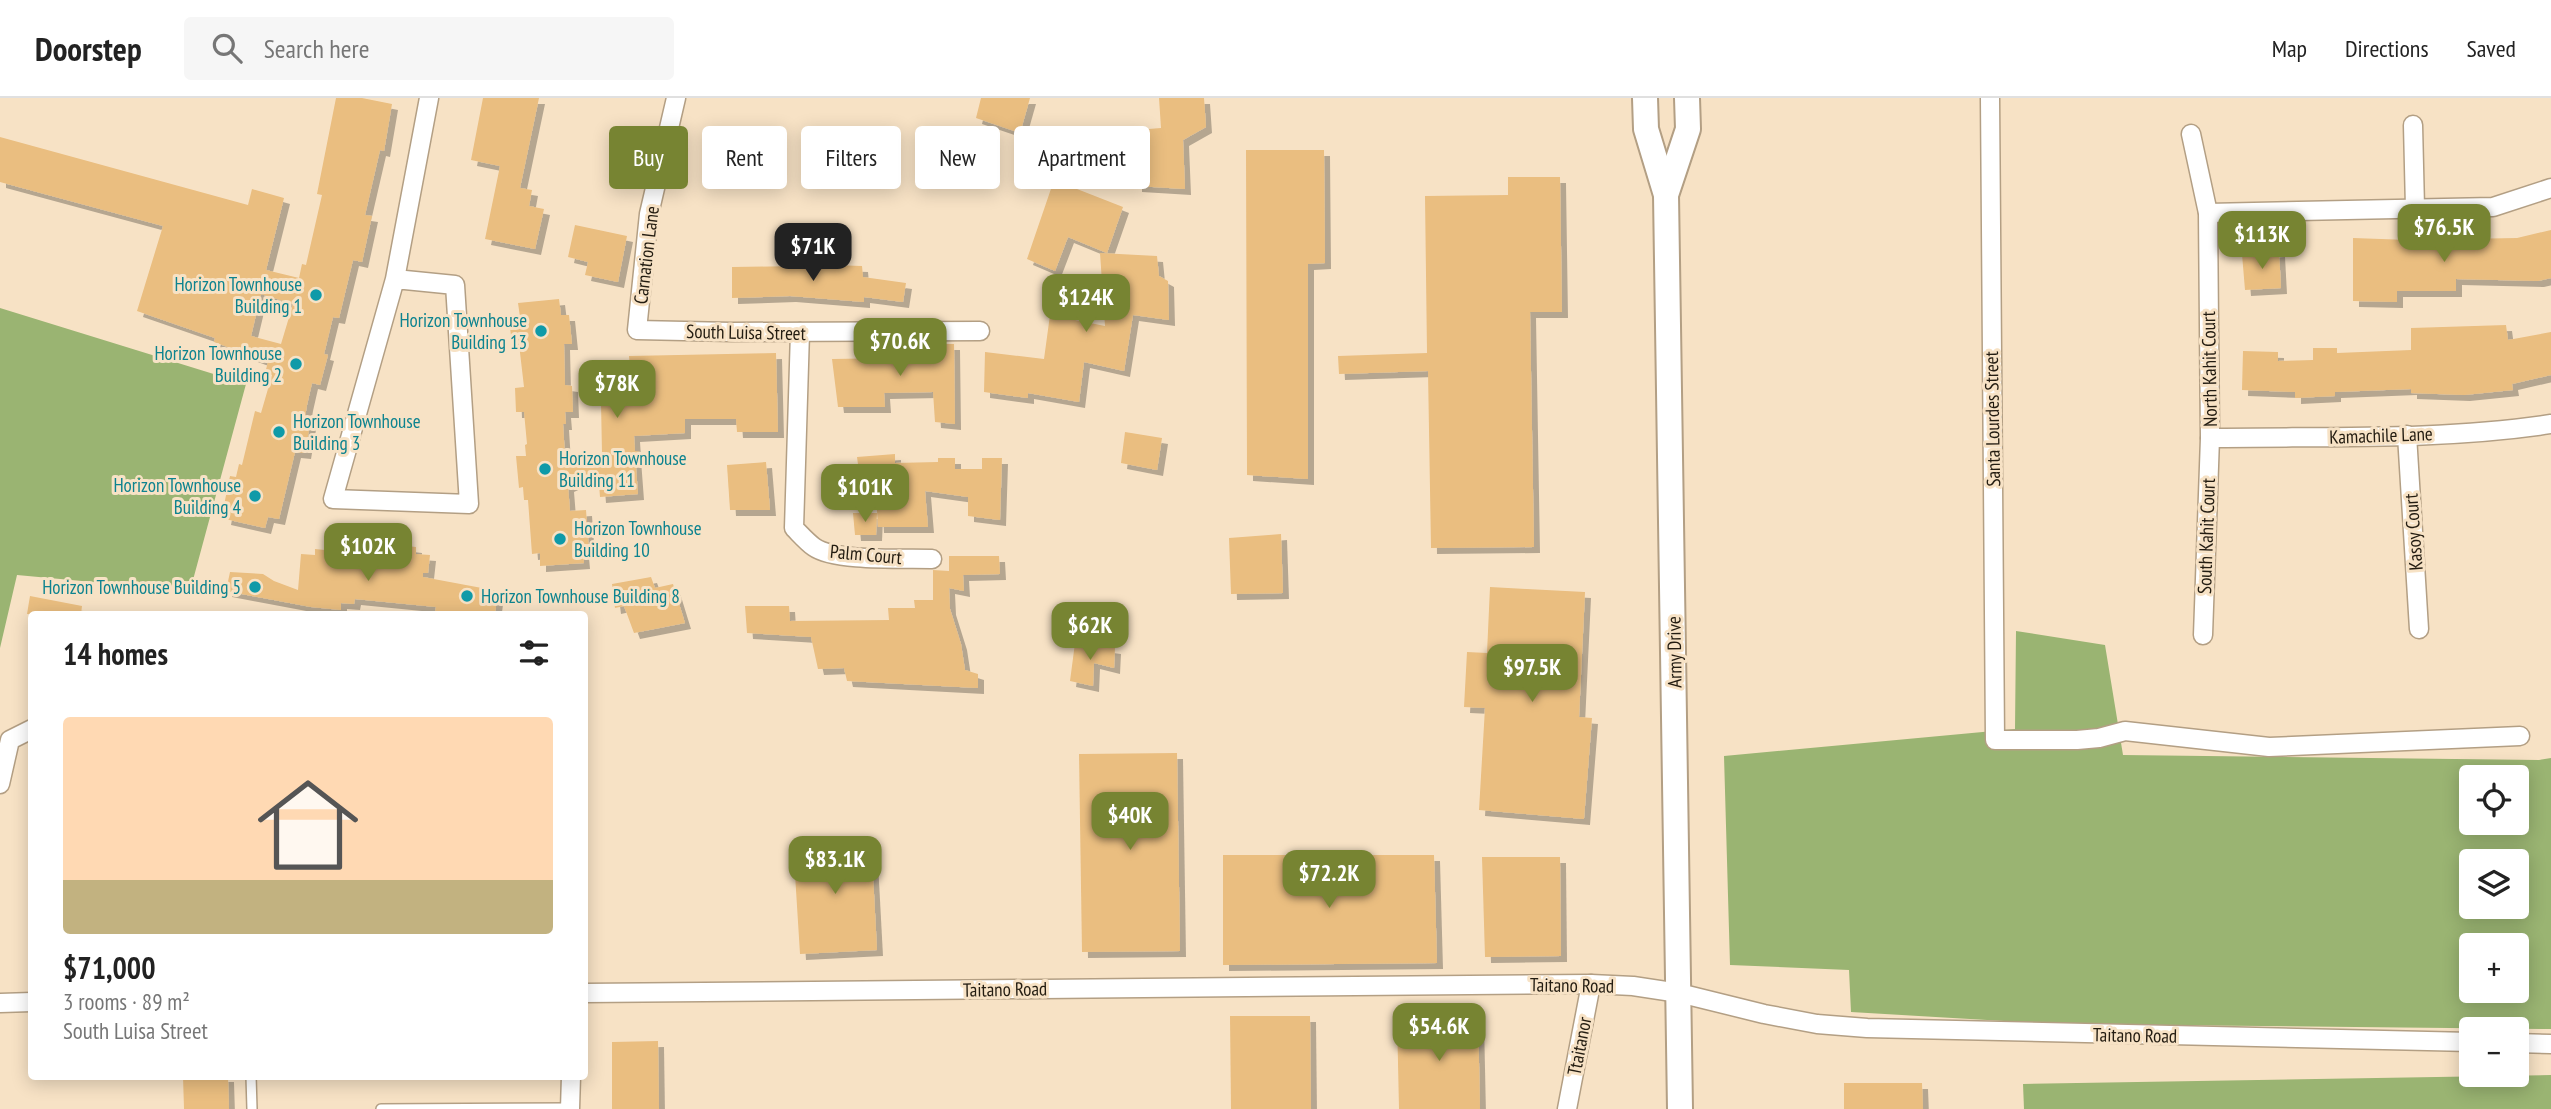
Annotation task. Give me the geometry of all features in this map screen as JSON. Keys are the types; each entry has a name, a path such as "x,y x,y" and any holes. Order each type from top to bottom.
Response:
{"main road":[{"name":"Army Drive","path":"1645,98 1646,130 1666,195 1680,1109"},
{"name":"Army Drive","path":"1666,195 1688,129 1687,98"}],"street":[{"path":"393,286 455,285 469,504 333,499 393,286 429,98"},
{"name":"Carnation Lane","path":"638,330 649,214 677,98"},
{"name":"Santa Lourdes Street","path":"1990,98 1995,740 2077,740 2125,731 2269,747 2520,736"},
{"path":"2413,125 2415,208"},
{"name":"North Kahit Court","path":"2191,134 2208,213 2210,438"},
{"path":"2208,213 2493,206 2551,188"},
{"name":"South Luisa Street","path":"638,330 980,331"},
{"name":"Palm Court","path":"800,332 794,528 815,548 834,554 932,559"},
{"name":"Kamachile Lane","path":"2210,438 2407,435 2551,424"},
{"name":"Kasoy Court","path":"2407,435 2420,629"},
{"name":"South Kahit Court","path":"2203,635 2210,438"},
{"path":"0,784 10,740 28,731"},
{"name":"Taitano Road","path":"588,993 1591,984 1633,986 1679,993 1817,1024 1867,1028 2459,1042"},
{"name":"Ttaitanor","path":"1567,1109 1591,984"},
{"path":"0,1003 28,1002"},
{"path":"2529,1044 2551,1044"},
{"path":"570,1108 571,1080"}],"lane":[{"path":"251,1080 252,1109"},
{"path":"381,1109 570,1108"}],"green space":[{"path":"0,308 246,384 190,591 17,575 0,648"},
{"path":"2016,631 2105,645 2123,755 2551,758 2551,1029 2529,1029 2529,1017 2459,1017 2459,1028 2054,1024 1851,1012 1849,970 1730,965 1724,756 2015,729"},
{"path":"2529,1075 2551,1075 2551,1109 2024,1109 2023,1084 2459,1077 2459,1087 2529,1087"}],"building":[{"path":"336,98 362,98 392,104 384,151 380,150 365,215 372,216 362,262 353,260 339,318 333,317 324,354 328,355 320,385 312,383 304,423 310,424 305,453 295,452 279,519 268,517 265,528 225,519 227,508 224,505 230,476 236,477 239,464 242,465 255,411 261,413 272,375 265,373 268,362 214,342 215,338 137,311 163,226 0,182 0,137 248,205 252,189 284,198 266,270 299,278 302,264 306,265 322,195 317,194","holes":["261,294 293,304 281,344 251,336"]},
{"path":"483,98 539,98 520,188 532,190 529,206 544,209 535,249 485,239 500,166 471,160"},
{"path":"981,98 1030,98 1022,126 1014,126 1014,131 976,118"},
{"path":"1159,98 1204,98 1206,127 1183,140 1185,189 1150,187 1150,129 1161,128"},
{"path":"1246,150 1324,150 1325,263 1308,264 1308,479 1247,475"},
{"path":"1508,177 1560,177 1562,312 1530,312 1534,547 1431,548 1428,371 1339,374 1338,356 1427,353 1425,196 1508,195"},
{"path":"1051,189 1077,189 1123,207 1107,253 1068,237 1055,271 1027,259"},
{"path":"575,225 627,236 618,282 585,275 588,262 568,257"},
{"path":"2551,230 2551,278 2538,281 2456,279 2456,291 2397,291 2397,302 2353,301 2353,238 2517,238"},
{"path":"2279,251 2281,288 2245,290 2242,254"},
{"path":"1100,253 1157,256 1159,276 1168,281 1169,320 1133,315 1124,371 1084,362 1079,402 1028,393 1028,398 984,392 985,352 1044,359 1050,315 1105,326"},
{"path":"801,264 862,266 863,277 906,283 903,302 864,297 864,302 790,296 732,298 732,267"},
{"path":"559,299 561,315 569,315 572,344 564,344 565,385 572,386 573,412 565,412 565,456 602,454 601,402 633,402 629,356 776,353 778,432 737,432 736,419 685,419 685,433 634,436 635,451 640,452 635,454 638,494 600,497 598,472 568,486 570,511 586,510 589,551 583,552 584,563 540,566 540,553 532,554 528,500 524,500 523,487 519,488 516,456 526,456 527,444 524,412 516,412 515,388 524,387 519,344 512,345 509,318 520,317 518,303"},
{"path":"2506,325 2508,340 2551,332 2551,375 2512,384 2513,390 2464,395 2411,393 2411,389 2335,392 2335,396 2295,398 2295,392 2242,390 2243,351 2278,352 2278,361 2313,360 2313,348 2337,348 2337,353 2411,350 2411,328"},
{"path":"891,344 954,344 955,424 935,422 933,392 884,393 885,407 838,407 832,359 892,358"},
{"path":"1125,432 1162,438 1157,470 1121,463"},
{"path":"895,454 895,463 938,462 938,458 955,458 955,469 982,469 982,458 1002,458 1000,520 968,516 968,497 925,491 928,527 878,527 875,478 860,479 857,457"},
{"path":"766,462 770,510 730,510 727,465"},
{"path":"853,513 877,513 876,535 855,535"},
{"path":"1281,534 1283,593 1231,594 1229,538"},
{"path":"390,544 416,547 416,554 430,555 428,573 423,573 423,577 498,591 495,611 435,611 436,607 355,599 354,604 341,603 341,610 226,591 230,572 263,574 298,590 301,554 315,555 315,549 374,555 374,550 389,551"},
{"path":"949,556 999,556 1000,574 963,575 964,591 949,588 950,609 961,644 965,670 978,674 978,688 847,681 844,668 818,669 811,637 747,633 745,606 789,606 790,621 889,620 888,608 915,608 914,600 933,600 933,570 949,571"},
{"path":"651,577 655,588 673,584 685,623 634,633 624,606 615,608 612,584"},
{"path":"1490,587 1585,592 1579,717 1592,718 1584,819 1479,810 1485,708 1464,707 1467,652 1487,653"},
{"path":"30,596 82,606 81,611 28,611 27,614"},
{"path":"1075,643 1115,648 1114,668 1094,663 1093,686 1070,681"},
{"path":"1177,753 1180,951 1082,952 1079,754"},
{"path":"871,838 877,950 800,954 793,842"},
{"path":"1223,855 1434,855 1437,963 1223,965"},
{"path":"1482,857 1560,857 1561,956 1485,957"},
{"path":"1230,1016 1310,1016 1311,1109 1231,1109"},
{"path":"1478,1016 1480,1109 1399,1109 1397,1017"},
{"path":"658,1041 659,1109 612,1109 612,1042"},
{"path":"183,1080 228,1080 229,1109 184,1109"},
{"path":"1844,1083 1922,1083 1923,1109 1844,1109"}],"place":[{"name":"Horizon Townhouse Building 1","path":"316,295"},
{"name":"Horizon Townhouse Building 13","path":"541,331"},
{"name":"Horizon Townhouse Building 2","path":"296,364"},
{"name":"Horizon Townhouse Building 3","path":"279,432"},
{"name":"Horizon Townhouse Building 11","path":"545,469"},
{"name":"Horizon Townhouse Building 4","path":"255,496"},
{"name":"Horizon Townhouse Building 10","path":"560,539"},
{"name":"Horizon Townhouse Building 5","path":"255,587"},
{"name":"Horizon Townhouse Building 8","path":"467,596"}]}
